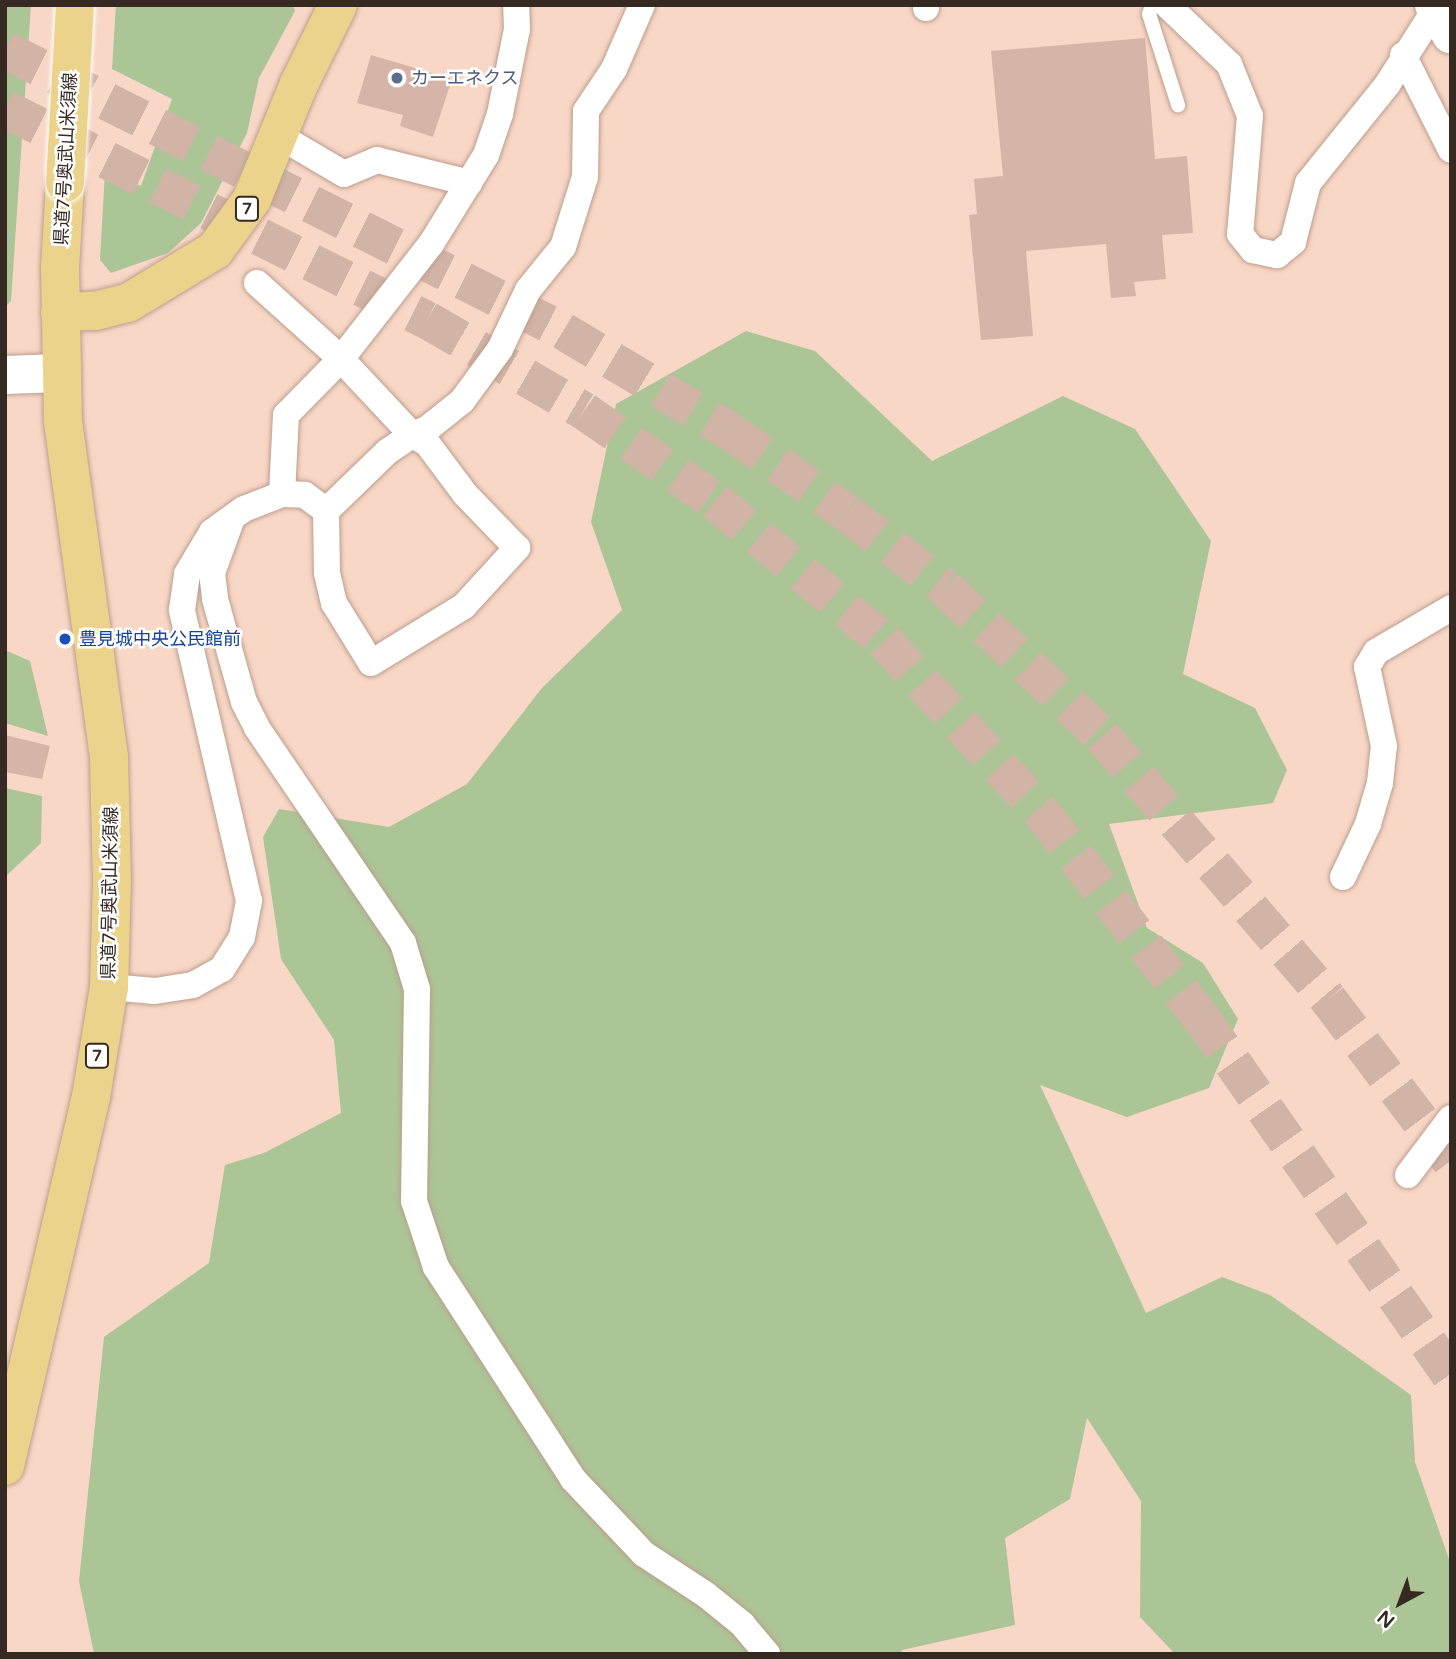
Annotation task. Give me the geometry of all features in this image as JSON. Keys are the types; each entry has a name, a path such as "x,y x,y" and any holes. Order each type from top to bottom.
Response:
{"main road":[{"name":"県道7号奥武山米須線","path":"5,1466 91,1097 109,987 113,883 109,757 68,470 61,373 60,268 75,5"},
{"name":"7","path":"60,312 95,311 128,303 197,264 242,217 281,137 299,84 338,5"}],"street":[{"path":"282,494 286,415 341,359 431,244 486,155 500,114 517,29 516,5"},
{"path":"257,283 341,359 412,435 427,443 465,494 517,548 464,606 371,663 334,603 327,573 326,511 387,452 412,435 462,401 500,349 528,290 564,247 585,177 586,111 614,69 642,5"},
{"path":"1167,5 1229,64 1251,116 1240,234 1253,250 1277,255 1293,242 1308,183 1387,85 1403,55 1440,16"},
{"path":"1403,55 1451,150"},
{"path":"281,137 344,174 377,160 469,183"},
{"path":"5,375 61,373"},
{"path":"109,987 155,991 193,985 222,969 242,937 249,901 183,610 187,574 212,532 232,518 282,494 305,495 326,511"},
{"path":"232,518 212,573 215,599 244,702 257,729 403,943 417,989 414,1202 436,1267 573,1479 643,1554 705,1594 741,1624 768,1654"},
{"path":"1343,877 1368,824 1380,783 1384,746 1367,667 1376,653 1451,608"},
{"path":"1408,1175 1451,1118"}],"lane":[{"path":"1152,5 1149,14 1178,105"}],"green space":[{"path":"5,5 31,5 11,301 5,307"},
{"path":"116,5 293,5 295,11 259,78 247,133 201,223 168,253 111,273 100,260 105,171 141,186 172,99 112,69"},
{"path":"746,331 815,351 932,461 1063,396 1135,429 1211,541 1183,674 1255,708 1287,770 1273,803 1109,824 1147,928 1203,963 1238,1019 1209,1088 1127,1117 1040,1085 1146,1313 1222,1277 1270,1295 1411,1395 1415,1462 1451,1565 1451,1654 1175,1654 1140,1617 1141,1501 1087,1418 1070,1499 1005,1538 1015,1625 902,1650 901,1654 94,1654 79,1581 104,1337 209,1263 225,1165 264,1153 341,1113 334,1040 281,959 263,837 279,809 389,827 467,784 542,688 622,610 591,522 616,404"},
{"path":"5,650 30,661 48,736 5,723"},
{"path":"5,788 42,796 41,843 5,877"}],"building":[{"path":"1145,38 1155,159 1187,156 1193,233 1162,235 1166,279 1134,282 1136,296 1111,298 1106,244 1026,251 1033,336 981,340 969,215 977,214 974,179 1003,176 991,51"},
{"path":"371,55 452,79 433,137 400,126 403,115 357,103"},
{"path":"5,735 50,746 42,779 5,772"}],"tunnel":[{"path":"5,50 563,331 731,432 847,513 945,588 1102,736 1328,999 1451,1161"},
{"path":"5,109 427,320 584,411 715,501 884,641 1041,812 1200,1016 1451,1376"}],"place":[{"name":"カーエネクス","path":"397,78"},
{"name":"豊見城中央公民館前","path":"65,639"}]}
